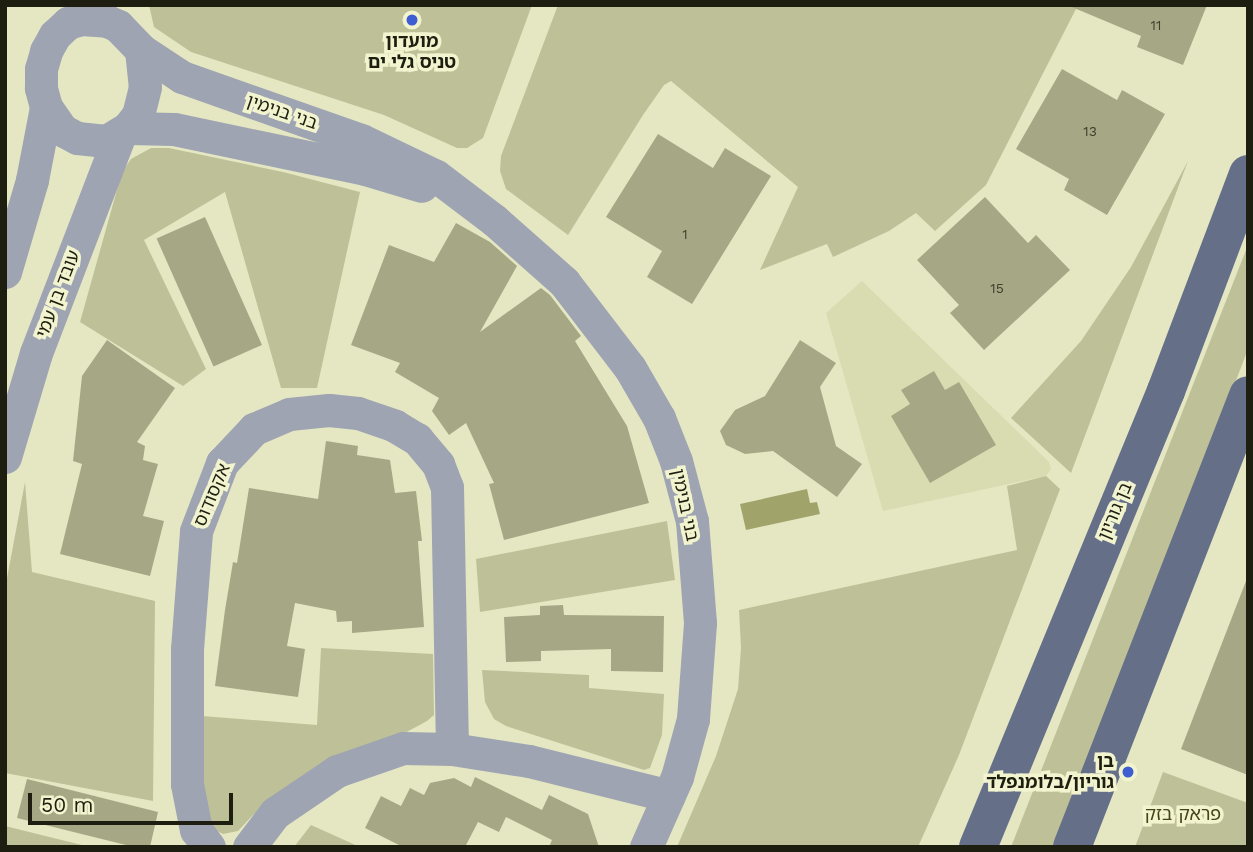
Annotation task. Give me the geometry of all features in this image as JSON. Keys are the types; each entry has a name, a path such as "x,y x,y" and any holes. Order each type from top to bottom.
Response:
{"main road":[{"name":"בן גוריון","path":"978,847 1166,391 1248,174"},
{"path":"1072,847 1248,395"}],"street":[{"path":"5,272 32,180 46,107 41,69 51,43 71,14 81,19 107,21 132,30 144,95 138,115 124,131 106,141 76,138 53,121 46,107"},
{"name":"בני בנימין","path":"132,30 182,77 361,140 436,176 494,220 564,282 600,325 630,368 659,418 676,461 692,522 700,623 693,719 669,796 646,847"},
{"name":"בני בנימין","path":"124,131 174,129 365,169 429,188 494,220"},
{"name":"עובד בן עמי","path":"5,457 36,353 124,131"},
{"name":"אקסודוס","path":"209,847 196,830 187,784 187,649 196,531 222,463 254,429 289,414 329,410 358,413 395,426 417,439 438,464 447,488 452,748"},
{"path":"249,847 275,813 337,771 403,748 452,748 529,761 669,796"}],"shaded area":[{"path":"862,281 1049,462 1051,469 1046,476 883,511 826,313"},
{"path":"807,489 810,503 817,502 820,514 746,530 740,504"}],"green space":[{"path":"149,5 532,5 483,138 467,148 457,148 384,115 191,52 154,27"},
{"path":"558,5 1078,5 986,185 935,231 916,213 889,231 833,257 827,244 760,270 798,187 671,81 664,85 643,115 568,235 506,189 500,171 501,156"},
{"path":"151,148 169,148 283,172 360,192 317,388 281,388 225,192 144,240 206,369 183,386 80,322 122,172 131,159"},
{"path":"1188,161 1071,473 1011,418 1081,341 1131,267"},
{"path":"1248,245 1248,349 1163,573 1055,847 1011,847"},
{"path":"1046,476 1060,489 959,755 918,847 677,847 716,756 738,689 741,648 739,610 1017,550 1007,486"},
{"path":"25,482 32,572 155,601 153,801 5,773 5,589"},
{"path":"667,521 675,580 480,612 476,559"},
{"path":"321,648 433,654 434,715 253,815 238,831 223,834 215,830 208,817 203,796 202,716 317,725"},
{"path":"482,670 589,675 589,688 664,694 662,735 650,768 644,770 506,726 494,719 485,702"},
{"name":"פראק בזק","path":"1163,772 1248,803 1248,847 1135,847"},
{"path":"311,825 360,847 294,847"},
{"path":"5,826 90,847 5,847"}],"building":[{"path":"1067,5 1207,5 1183,65 1137,47 1141,36"},
{"path":"1062,69 1117,100 1122,90 1165,114 1107,215 1064,190 1069,179 1016,149"},
{"path":"658,134 713,168 725,148 771,176 692,304 647,277 662,251 606,217"},
{"path":"985,197 1028,243 1036,235 1070,270 984,350 950,313 959,305 917,260"},
{"path":"205,217 262,345 214,366 157,239"},
{"path":"456,223 490,242 517,266 480,332 541,288 550,295 581,336 575,341 627,426 649,503 504,540 489,484 494,483 466,423 449,435 432,411 439,398 395,372 400,363 351,345 389,245 434,262"},
{"path":"107,340 175,388 137,442 145,446 143,460 158,464 143,516 164,521 150,576 60,554 82,464 73,461 82,376"},
{"path":"800,340 836,363 820,387 836,446 862,464 837,497 773,451 745,454 726,445 720,431 735,410 765,396"},
{"path":"934,371 945,390 959,382 996,445 930,483 891,416 910,404 901,390"},
{"path":"326,441 358,446 357,455 390,460 395,493 416,491 422,541 418,541 424,627 352,633 352,621 337,622 336,611 295,603 287,646 305,649 298,697 215,686 233,562 237,563 249,488 318,499"},
{"path":"1246,581 1248,582 1248,775 1181,749"},
{"path":"563,605 564,615 664,616 663,672 611,671 611,649 541,651 541,661 506,662 504,617 540,615 540,606"},
{"path":"475,777 542,810 549,795 588,814 599,847 549,847 552,840 506,817 499,832 478,822 465,847 403,847 365,828 381,796 401,806 410,788 424,795 430,783 454,778 471,787"},
{"path":"27,779 158,812 150,847 134,847 17,818"}],"place":[{"name":"מועדון טניס גלי ים","path":"412,20"},
{"name":"בן גוריון/בלומנפלד","path":"1128,772"}]}
